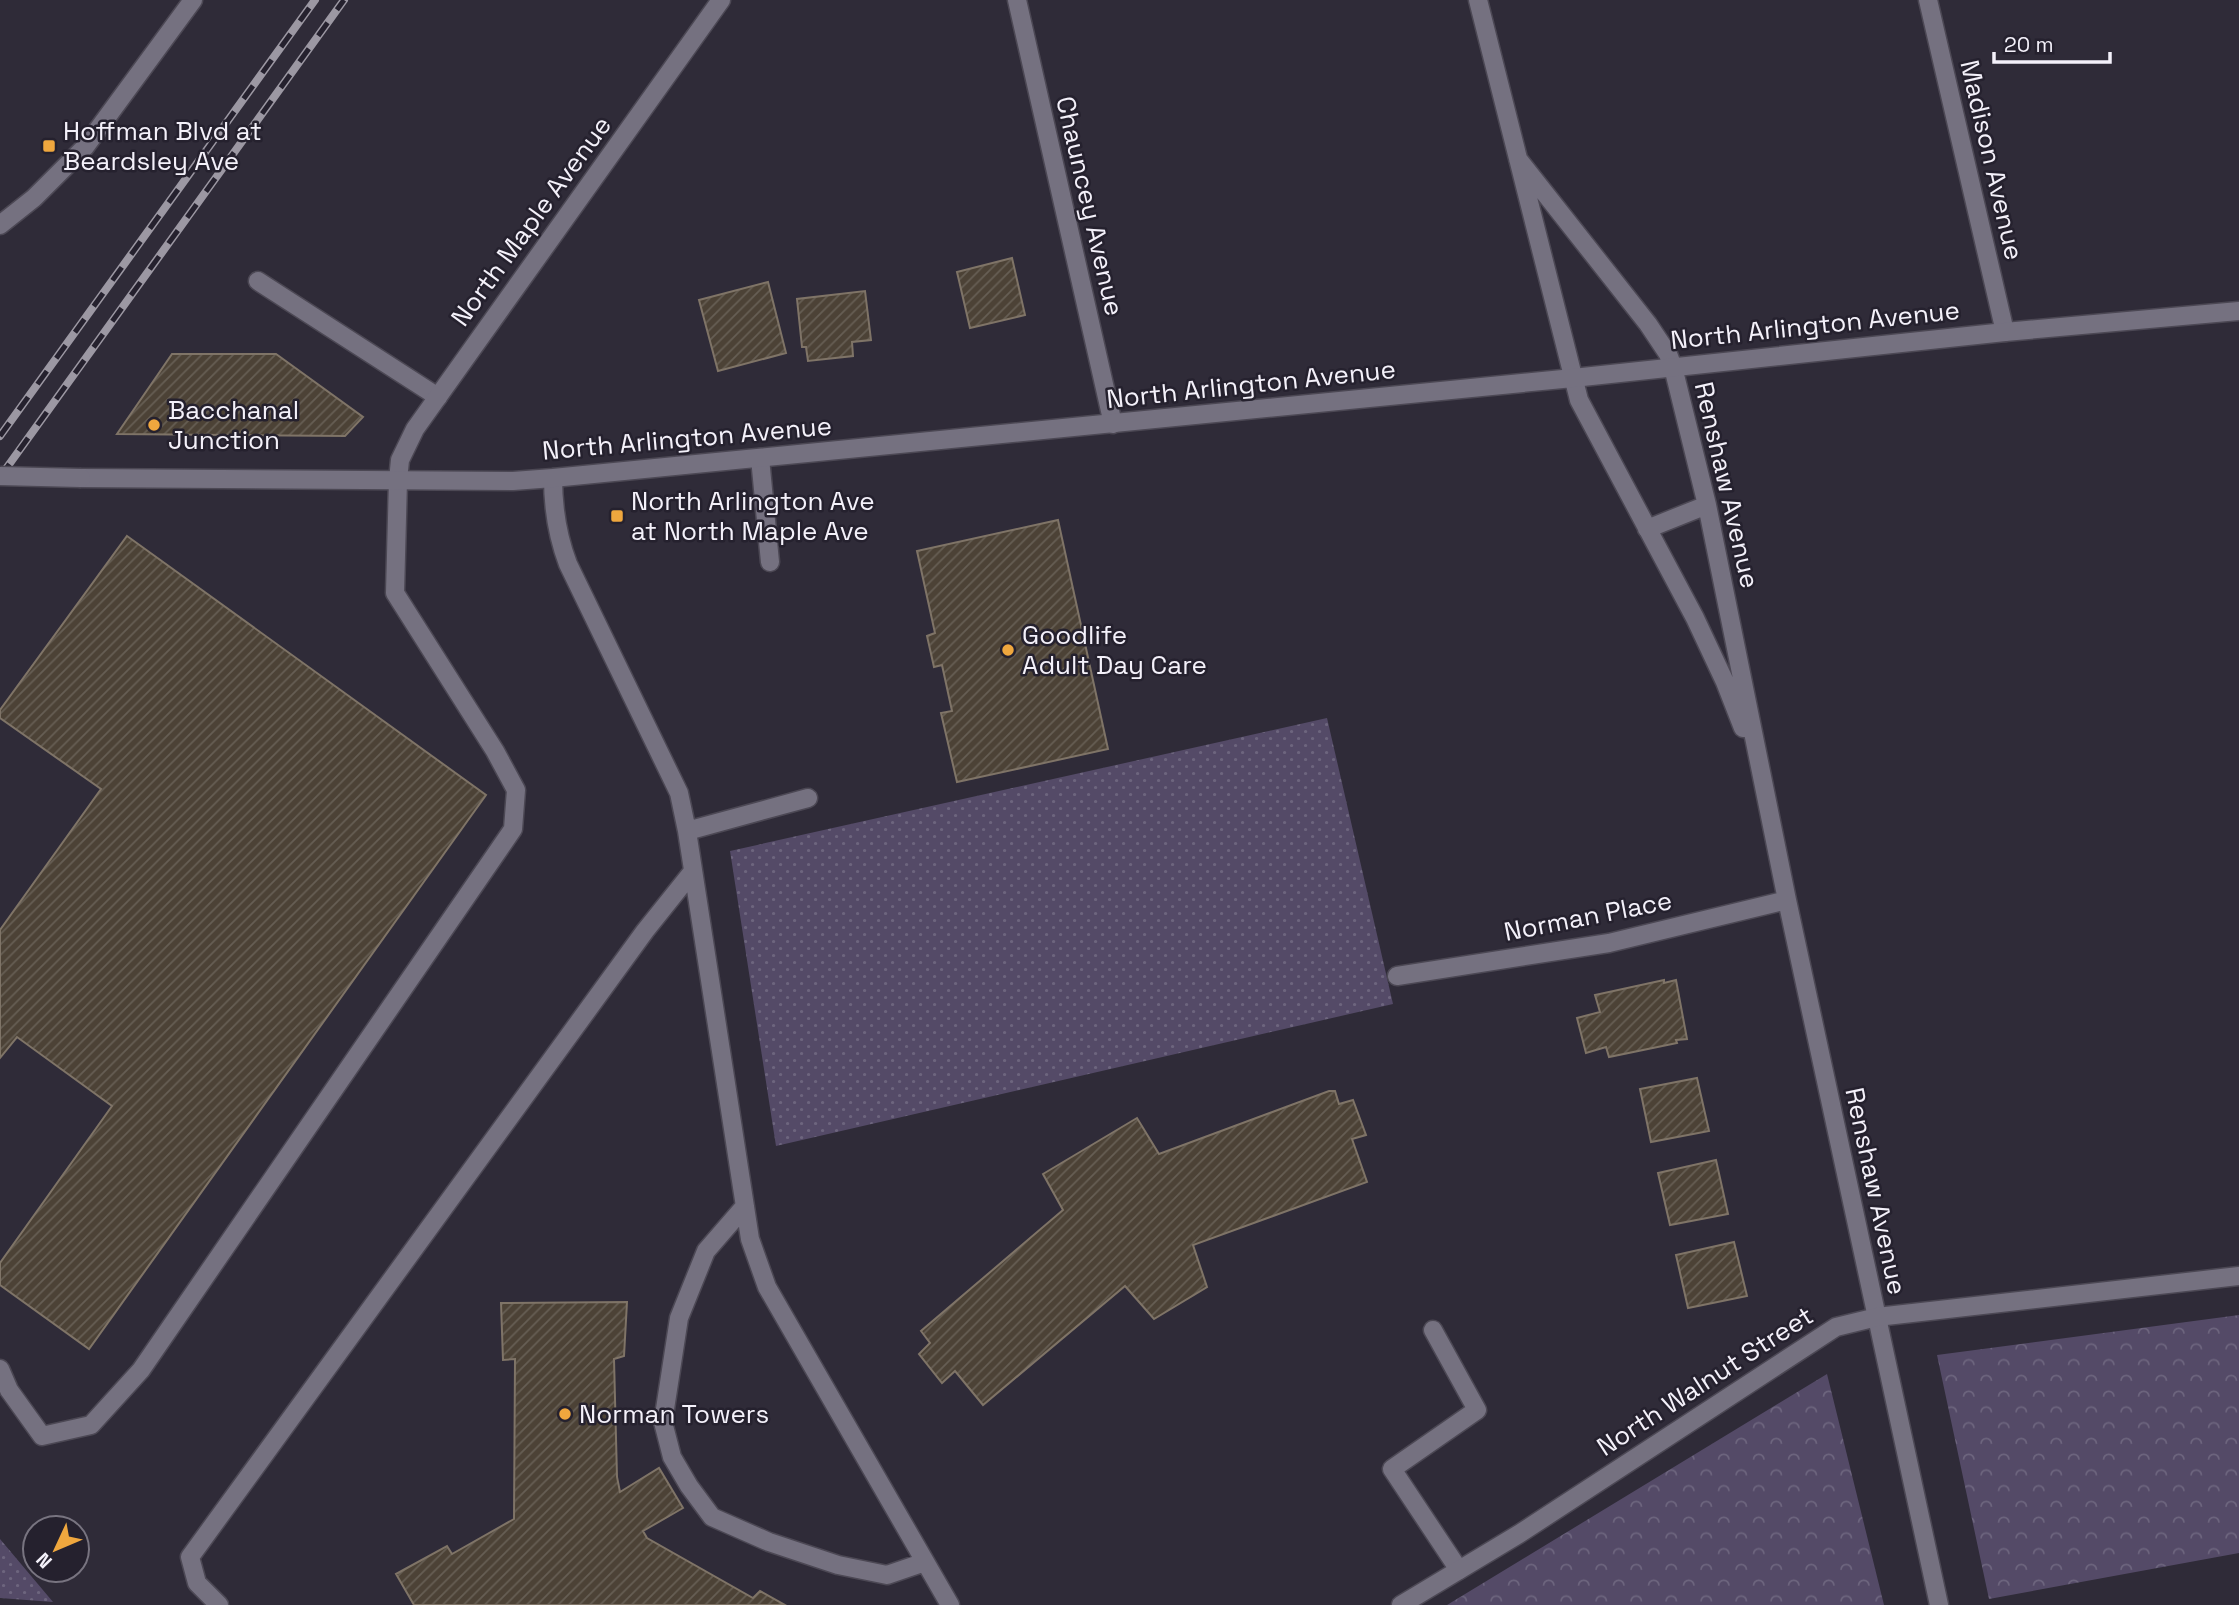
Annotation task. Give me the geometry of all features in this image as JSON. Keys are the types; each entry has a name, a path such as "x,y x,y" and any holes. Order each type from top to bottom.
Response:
{"street":[{"path":"0,225 51,182 85,147 193,0"},
{"name":"North Maple Avenue","path":"0,1369 9,1390 42,1436 91,1425 141,1370 513,829 516,790 495,751 395,593 400,460 405,446 438,397 721,0"},
{"name":"Chauncey Avenue","path":"1017,0 1113,424"},
{"name":"Renshaw Avenue","path":"1478,0 1573,378 1587,416 1725,682 1764,788"},
{"name":"Madison Avenue","path":"1928,0 2005,331"},
{"name":"Renshaw Avenue","path":"1518,159 1648,324 1668,354 1673,367 1707,505 1787,900 1938,1599"},
{"path":"258,281 438,397"},
{"name":"North Arlington Avenue","path":"0,477 513,481 1573,378 2005,331 2239,311"},
{"path":"760,458 770,562"},
{"path":"553,478 557,534 568,564 678,793 687,831 750,1239 767,1287 950,1605"},
{"path":"1647,529 1707,505"},
{"path":"687,831 808,798"},
{"path":"219,1605 198,1583 190,1557 605,985 693,871"},
{"name":"Norman Place","path":"1397,976 1609,943 1787,900"},
{"path":"745,1206 706,1251 680,1318 663,1422 672,1457 712,1517 769,1542 838,1564 887,1575 925,1562"},
{"name":"North Walnut Street","path":"1401,1605 1530,1526 1836,1327 1877,1317 2239,1276"},
{"path":"1433,1330 1477,1410 1392,1469 1459,1570"}],"green space":[{"path":"1327,718 1393,1004 776,1146 730,851"},
{"path":"2239,1315 2239,1553 1989,1599 1937,1355"},
{"path":"1827,1374 1884,1605 1447,1605"},
{"path":"0,1539 21,1564 21,1584 38,1584 53,1602 0,1598"}],"building":[{"path":"1012,258 1025,315 970,328 957,272"},
{"path":"768,282 786,353 718,371 699,300"},
{"path":"865,291 871,340 852,342 853,356 808,361 806,347 802,347 797,299"},
{"path":"172,354 276,354 363,417 345,436 117,434"},
{"name":"Goodlife Adult Day Care","path":"1058,520 1108,749 957,782 941,713 952,711 942,665 934,667 927,636 935,633 917,551"},
{"path":"127,536 486,795 89,1349 0,1285 0,1263 112,1106 17,1037 0,1058 0,930 101,789 0,718 0,710"},
{"path":"1664,980 1664,983 1676,980 1687,1039 1609,1057 1606,1047 1586,1053 1577,1018 1600,1012 1595,995"},
{"path":"1697,1078 1709,1131 1651,1142 1640,1089"},
{"path":"1335,1091 1339,1104 1353,1100 1366,1135 1352,1139 1367,1182 1193,1245 1207,1287 1154,1319 1125,1286 983,1405 955,1371 942,1383 919,1354 930,1343 921,1331 1063,1210 1043,1174 1137,1118 1159,1154"},
{"path":"1716,1160 1728,1214 1670,1225 1658,1173"},
{"path":"1734,1242 1747,1296 1688,1308 1676,1255"},
{"name":"Norman Towers","path":"627,1302 624,1356 614,1359 617,1477 620,1492 659,1468 683,1508 643,1531 647,1538 753,1598 760,1591 785,1605 414,1605 396,1574 447,1546 452,1554 514,1519 515,1359 503,1360 501,1303"}],"railway":[{"path":"0,436 315,0"},
{"path":"0,477 344,0"}],"place":[{"name":"Hoffman Blvd at Beardsley Ave","path":"49,146"},
{"name":"Bacchanal Junction","path":"154,425"},
{"name":"North Arlington Ave at North Maple Ave","path":"617,516"},
{"name":"Goodlife Adult Day Care","path":"1008,650"},
{"name":"Norman Towers","path":"565,1414"}]}
